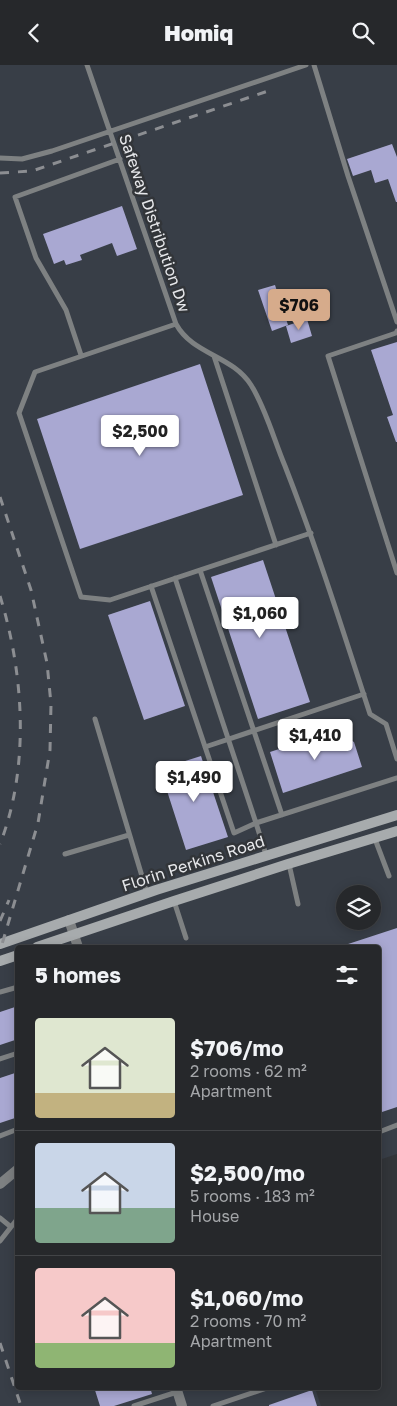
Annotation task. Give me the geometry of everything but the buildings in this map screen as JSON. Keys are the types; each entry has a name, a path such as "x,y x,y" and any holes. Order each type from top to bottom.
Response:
{"main road":[{"name":"Florin Perkins Road","path":"0,944 147,893 397,815"},
{"name":"Florin Perkins Road","path":"43,945 288,864 397,831"},
{"path":"0,961 15,956"}],"street":[{"path":"69,920 77,945"},
{"path":"0,1184 15,1172"},
{"path":"176,1390 182,1406"}],"lane":[{"name":"Safeway Distribution Dw","path":"87,65 176,325"},
{"name":"Safeway Distribution Dw","path":"0,158 22,159 52,151 306,65"},
{"path":"314,65 348,176 397,322"},
{"path":"81,355 66,310 36,259 15,197 120,159"},
{"path":"311,533 110,600 81,597 19,413 35,372 81,355 176,325 185,338 240,371 252,386 311,533 370,714 386,724 397,759"},
{"path":"397,331 396,333 328,356 397,573"},
{"path":"214,356 276,545"},
{"path":"200,570 282,815"},
{"path":"175,578 266,855"},
{"path":"151,586 234,833 256,823 397,778"},
{"path":"205,747 364,694"},
{"path":"94,719 147,893"},
{"path":"65,854 129,835"},
{"path":"374,839 389,876"},
{"path":"288,864 298,904"},
{"path":"174,901 186,938"},
{"path":"0,992 15,988"},
{"path":"0,1059 15,1054"},
{"path":"381,1130 397,1125"},
{"path":"0,1136 15,1131"},
{"path":"0,1218 11,1227"},
{"path":"0,1241 15,1222"},
{"path":"134,1406 176,1390"},
{"path":"213,1406 226,1404 262,1390"}],"shaded area":[{"path":"0,65 397,65 397,1154 381,1159 381,945 15,945 15,1390 316,1390 321,1406 0,1406"}],"railway":[{"path":"0,173 32,171 274,89"},
{"path":"0,497 31,590 47,663 51,704 50,750 38,823 0,951"},
{"path":"0,596 14,657 20,720 20,752 16,784 10,814 0,844"},
{"path":"0,921 9,900"},
{"path":"0,1343 15,1388"},
{"path":"16,1390 21,1406"}]}
